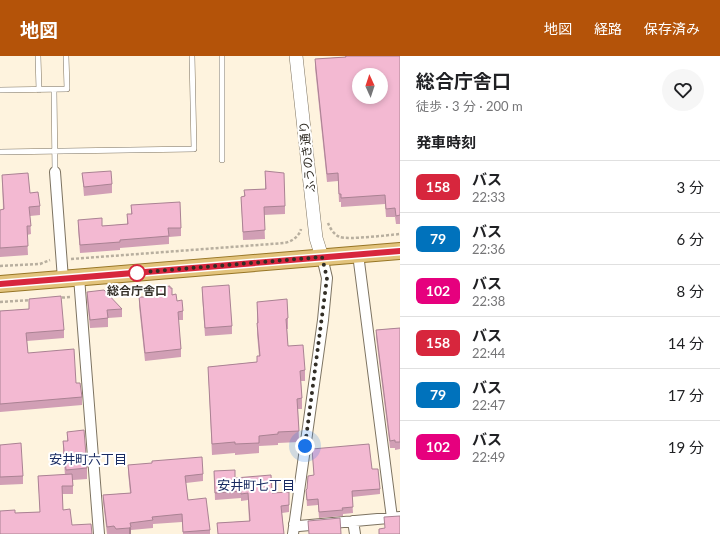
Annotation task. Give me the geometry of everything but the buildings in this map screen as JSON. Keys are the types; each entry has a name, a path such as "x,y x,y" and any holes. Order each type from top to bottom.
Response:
{"main road":[{"path":"0,284 400,251"}],"street":[{"name":"ふうのき通り","path":"296,56 314,224 316,238 322,257"},
{"path":"55,172 71,278 99,534"},
{"path":"293,529 299,526 396,518 358,254"},
{"path":"293,529 323,320 327,278 322,257"},
{"path":"354,521 355,534"}],"lane":[{"path":"38,56 39,90"},
{"path":"0,90 67,89 66,56"},
{"path":"0,152 194,150 192,56"},
{"path":"222,56 222,160"},
{"path":"54,90 55,172"}],"path":[{"path":"76,258 284,244 291,242 301,232 302,224 328,222 331,230 340,237 350,238 400,234"},
{"path":"86,258 87,263"},
{"path":"0,266 40,264 48,260"},
{"path":"54,298 75,297"},
{"path":"0,302 34,300"}],"bus line":[{"name":"158","path":"0,284 400,251"}],"place":[{"name":"総合庁舎口","path":"137,273"}],"district":[{"name":"安井町六丁目","path":"88,459"},
{"name":"安井町七丁目","path":"256,485"}],"route":[{"path":"137,273 133,273 322,257 327,278 323,320 305,446"}]}
